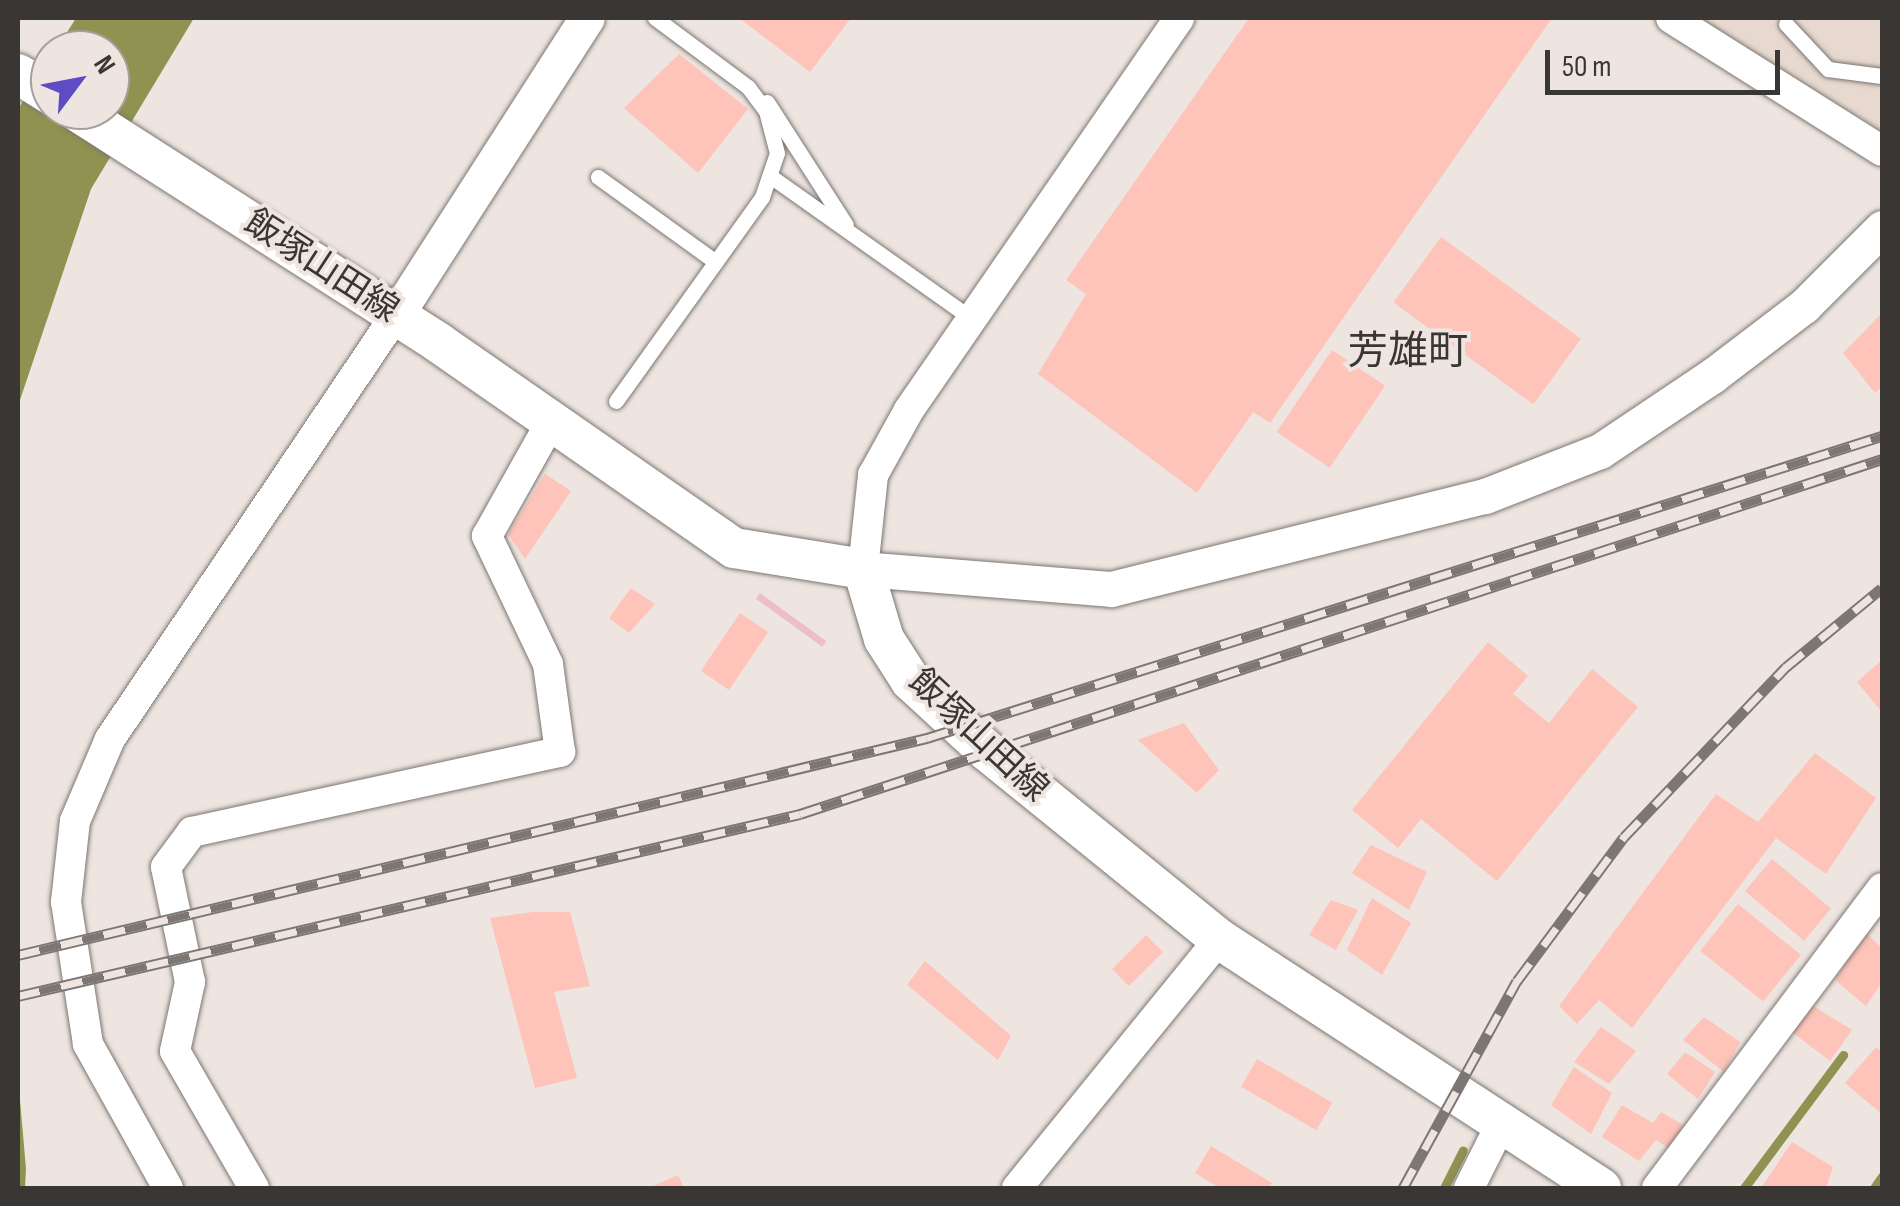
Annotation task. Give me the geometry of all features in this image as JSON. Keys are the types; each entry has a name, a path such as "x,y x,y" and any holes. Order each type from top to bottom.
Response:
{"main road":[{"name":"飯塚山田線","path":"106,130 384,307 734,548 863,569 884,640 911,682 1220,939 1601,1188"}],"street":[{"path":"168,1188 88,1044 66,902 75,821 110,739 384,307 588,18"},
{"path":"1179,18 972,319 873,475 863,569 1110,589 1485,496 1600,451 1664,408 1804,306 1882,228"},
{"path":"1671,18 1882,152"},
{"path":"254,1188 174,1052 190,982 166,867 192,832 560,752 548,664 487,536 550,422"},
{"path":"1657,1188 1882,888"},
{"path":"1016,1188 1220,939"},
{"path":"1469,1188 1501,1124"}],"lane":[{"path":"656,18 748,87 803,146 850,233"},
{"path":"1786,24 1828,68 1882,76"},
{"path":"616,401 773,178 774,135 748,87"},
{"path":"598,177 716,262"},
{"path":"773,178 972,319"}],"shaded area":[{"path":"76,18 194,18 130,124 130,30 68,30"},
{"path":"1700,18 1882,18 1882,132"},
{"path":"30,90 30,130 127,130 91,189 18,406 18,109"},
{"path":"760,593 826,641 822,647 756,599"},
{"path":"18,1077 26,1169 25,1188 18,1188"}],"building":[{"path":"739,18 851,18 810,72"},
{"path":"1249,18 1552,18 1270,423 1253,412 1197,493 1038,374 1086,294 1066,280"},
{"path":"679,54 748,109 698,173 624,108"},
{"path":"1441,237 1581,339 1533,404 1393,303"},
{"path":"1882,313 1882,386 1875,393 1843,353"},
{"path":"1332,350 1385,386 1330,468 1277,432"},
{"path":"545,474 571,491 525,559 508,534"},
{"path":"631,588 655,604 629,633 609,618"},
{"path":"740,613 768,632 729,690 701,671"},
{"path":"1488,642 1528,676 1513,694 1549,723 1592,669 1638,707 1497,881 1421,819 1398,848 1352,810"},
{"path":"1882,660 1882,712 1857,682"},
{"path":"1184,723 1219,770 1197,793 1138,740"},
{"path":"1815,753 1876,798 1826,874 1776,838 1632,1028 1599,1000 1577,1024 1559,1006 1716,794 1758,822"},
{"path":"1371,845 1427,872 1409,910 1352,873"},
{"path":"1772,859 1831,908 1804,941 1745,891"},
{"path":"1372,898 1411,923 1382,975 1347,950"},
{"path":"1331,900 1358,910 1336,950 1309,935"},
{"path":"1738,904 1801,955 1763,1002 1700,951"},
{"path":"570,912 590,986 554,992 577,1078 535,1088 490,918"},
{"path":"1865,932 1882,948 1882,982 1866,1006 1835,980"},
{"path":"1146,935 1163,952 1129,986 1112,969"},
{"path":"925,961 1011,1036 998,1060 907,985"},
{"path":"1810,1004 1852,1030 1830,1061 1788,1029"},
{"path":"1704,1017 1740,1042 1724,1072 1683,1040"},
{"path":"1601,1027 1636,1051 1609,1084 1574,1062"},
{"path":"1876,1047 1882,1052 1882,1114 1845,1083"},
{"path":"1685,1052 1715,1072 1698,1099 1667,1074"},
{"path":"1257,1059 1332,1102 1316,1130 1241,1087"},
{"path":"1574,1067 1612,1093 1591,1134 1551,1105"},
{"path":"1622,1105 1653,1123 1661,1112 1683,1125 1670,1149 1656,1140 1639,1161 1602,1137"},
{"path":"1792,1142 1833,1167 1826,1188 1761,1188"},
{"path":"1211,1146 1272,1183 1269,1188 1220,1188 1195,1173"},
{"path":"678,1175 684,1188 649,1188"}],"waterway":[{"path":"1744,1188 1843,1055"},
{"path":"1444,1188 1463,1150"},
{"path":"1874,1188 1882,1176"}],"railway":[{"path":"18,955 927,738 1882,436"},
{"path":"18,996 800,814 1882,459"},
{"path":"1403,1188 1517,981 1624,837 1786,667 1882,588"}],"district":[{"name":"芳雄町","path":"1408,352"}]}
